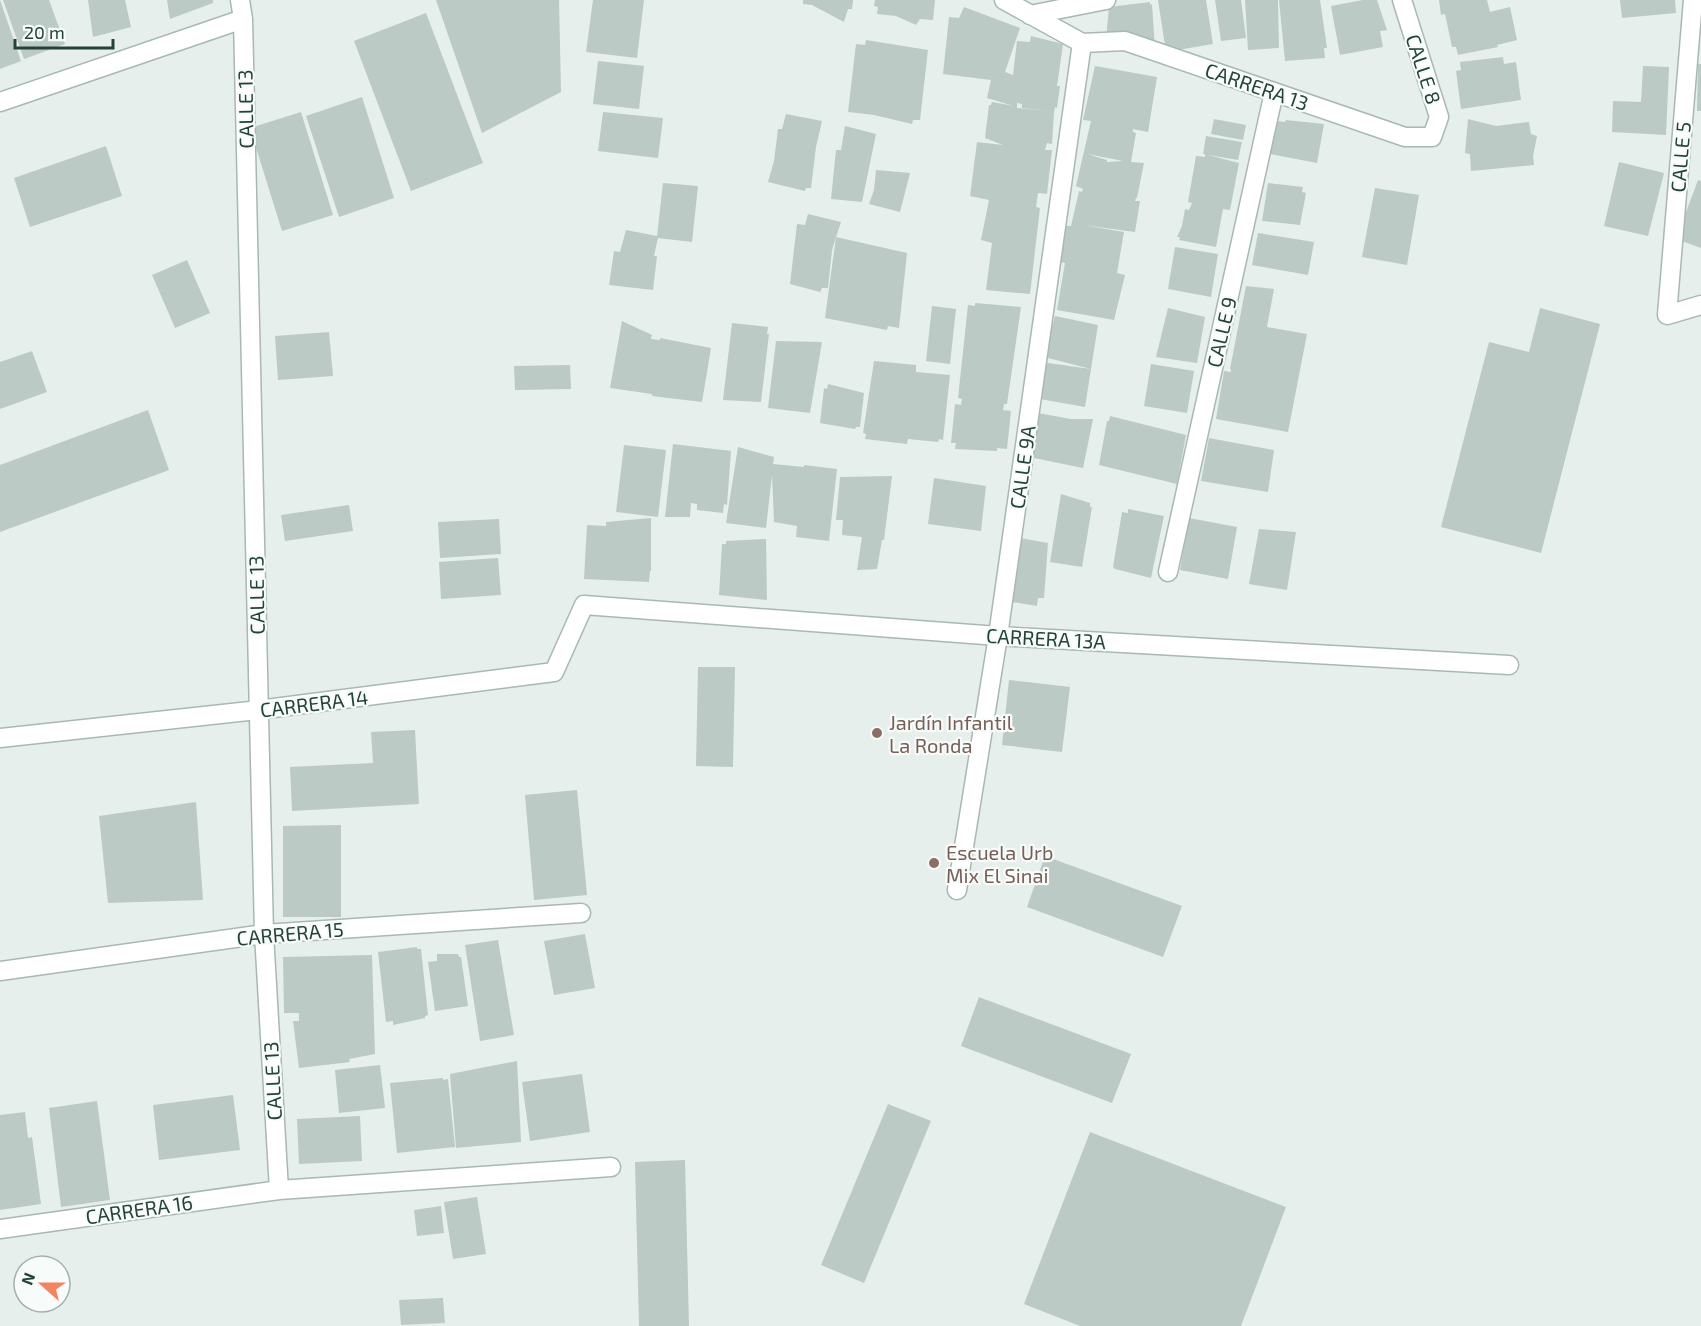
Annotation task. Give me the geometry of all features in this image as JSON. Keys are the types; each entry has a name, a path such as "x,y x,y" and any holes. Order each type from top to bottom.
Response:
{"street":[{"name":"CALLE 13","path":"240,0 243,19 264,934 279,1190"},
{"path":"1004,0 1082,43"},
{"path":"1030,15 1106,0"},
{"name":"CALLE 8","path":"1402,0 1439,117 1432,137"},
{"name":"CALLE 5","path":"1693,0 1667,315 1701,305"},
{"path":"0,102 243,19"},
{"name":"CARRERA 13","path":"1082,43 1125,41 1405,137 1432,137"},
{"name":"CALLE 9A","path":"957,890 998,636 1082,43"},
{"name":"CALLE 9","path":"1168,572 1274,92"},
{"name":"CARRERA 14","path":"0,738 258,710 554,672 584,605"},
{"name":"CARRERA 13A","path":"584,605 998,636 1509,665"},
{"name":"CARRERA 15","path":"0,971 264,934 581,913"},
{"name":"CARRERA 16","path":"0,1229 279,1190 610,1167"}],"building":[{"path":"0,0 21,61 0,69"},
{"path":"3,0 49,0 65,44 24,59"},
{"path":"88,0 125,0 131,27 93,37"},
{"path":"167,0 213,0 213,3 170,19"},
{"path":"436,0 559,0 561,92 482,133"},
{"path":"593,0 644,0 637,58 586,52"},
{"path":"803,0 853,0 852,9 848,9 844,22 812,5 803,4"},
{"path":"875,0 935,0 933,20 920,19 916,25 896,16 877,14 878,7 874,6"},
{"path":"1158,0 1206,0 1213,44 1166,52"},
{"path":"1215,0 1241,0 1246,38 1221,41"},
{"path":"1245,0 1278,0 1279,48 1248,50"},
{"path":"1279,0 1320,0 1327,48 1324,48 1325,58 1285,61"},
{"path":"1363,0 1377,0 1387,30 1380,31 1383,47 1340,55 1331,6"},
{"path":"1439,0 1487,0 1490,12 1510,7 1517,40 1497,45 1498,47 1458,55 1456,47 1452,47 1445,14 1441,15"},
{"path":"1620,0 1675,0 1676,13 1622,18"},
{"path":"1150,2 1155,49 1106,39 1109,7"},
{"path":"964,7 1020,28 1005,72 1013,75 1017,41 1030,42 1031,36 1063,44 1052,144 1047,143 1045,150 1052,150 1047,194 1038,193 1036,207 1040,208 1030,294 986,290 992,243 981,240 989,200 970,196 977,142 1003,145 985,138 989,105 992,102 1014,106 987,98 991,80 943,74 949,17 959,18","holes":["1017,103 1022,104 1022,108 1049,111 1017,108"]},
{"path":"426,13 483,163 411,191 354,41"},
{"path":"866,40 928,50 920,120 913,120 912,124 874,115 848,112 856,44 865,45"},
{"path":"1503,57 1504,64 1516,62 1521,100 1461,109 1456,71 1461,70 1460,62"},
{"path":"598,61 644,66 639,109 593,104"},
{"path":"1698,64 1701,64 1701,111 1697,111"},
{"path":"1095,66 1157,77 1148,132 1133,129 1136,133 1131,162 1144,163 1135,201 1140,201 1135,232 1083,225 1124,232 1117,273 1125,275 1114,320 1057,310 1065,263 1060,262 1066,226 1071,226 1079,191 1082,192 1083,189 1076,186 1091,121 1083,120","holes":["1087,154 1123,161 1107,162 1107,160"]},
{"path":"1643,66 1669,67 1666,135 1612,132 1613,101 1641,102"},
{"path":"362,97 394,198 339,217 306,116"},
{"path":"301,112 333,215 282,231 250,128"},
{"path":"603,112 663,118 658,158 598,151"},
{"path":"786,114 822,121 811,188 806,188 805,191 768,182 774,161 778,129 782,129"},
{"path":"1214,119 1246,125 1243,140 1211,134"},
{"path":"1468,119 1496,126 1529,122 1531,134 1537,136 1533,156 1534,165 1471,171 1470,154 1465,153"},
{"path":"1286,120 1324,124 1317,163 1270,154 1276,121 1285,122"},
{"path":"845,126 876,134 862,202 831,199 836,150 841,150"},
{"path":"1206,136 1242,142 1238,160 1208,155 1239,163 1230,210 1223,209 1216,247 1179,240 1180,237 1177,237 1185,209 1189,210 1192,203 1188,202 1196,156 1205,157 1203,154"},
{"path":"106,146 122,196 30,227 14,178"},
{"path":"1619,162 1664,173 1648,236 1604,226"},
{"path":"876,170 910,173 900,212 869,204 874,190"},
{"path":"1698,180 1701,181 1701,248 1676,239"},
{"path":"663,183 698,186 692,242 658,238 654,256 657,256 653,290 609,285 614,251 620,252 626,230 657,236"},
{"path":"1268,183 1303,187 1302,192 1306,193 1300,225 1262,221"},
{"path":"1375,188 1419,195 1407,265 1362,257"},
{"path":"808,214 841,222 832,250 828,288 822,288 820,292 790,284 797,224 805,225"},
{"path":"1258,233 1314,242 1308,275 1252,265"},
{"path":"836,237 907,253 899,328 888,326 887,330 825,318"},
{"path":"1175,247 1218,254 1211,297 1168,289"},
{"path":"187,260 210,313 175,328 152,275"},
{"path":"1246,286 1274,289 1267,327 1307,334 1288,432 1216,419 1224,371 1231,372"},
{"path":"975,303 1021,307 1007,404 1004,404 1003,410 1011,411 1007,449 997,448 997,451 955,449 956,443 951,443 955,404 961,405 962,399 958,398 968,305 975,306"},
{"path":"932,306 956,309 950,364 926,361"},
{"path":"1168,308 1205,317 1197,363 1156,357"},
{"path":"1540,308 1600,324 1541,553 1441,527 1489,342 1529,352"},
{"path":"1055,316 1098,325 1091,369 1044,357"},
{"path":"622,321 652,335 651,339 660,340 660,338 711,348 702,402 610,388"},
{"path":"732,323 768,327 761,402 723,400"},
{"path":"329,332 333,376 278,380 275,336"},
{"path":"776,341 822,342 810,413 768,408"},
{"path":"32,351 47,392 0,409 0,362"},
{"path":"874,361 916,365 916,372 950,375 943,440 939,439 938,442 908,439 907,444 865,439 866,434 863,433"},
{"path":"1048,363 1091,369 1085,407 1040,399"},
{"path":"1151,364 1194,371 1187,413 1144,406"},
{"path":"570,365 571,389 515,390 514,366"},
{"path":"828,384 864,393 860,427 855,429 820,423 824,388 827,389"},
{"path":"148,410 169,470 0,532 0,465"},
{"path":"1038,413 1071,419 1093,419 1083,468 1029,457"},
{"path":"1110,416 1186,435 1177,484 1099,465 1107,421"},
{"path":"1209,438 1274,450 1268,492 1201,481"},
{"path":"673,444 731,451 727,505 724,504 723,513 697,510 697,504 691,503 690,517 665,517"},
{"path":"624,445 666,450 658,517 616,512"},
{"path":"738,447 774,457 773,464 837,469 829,541 796,537 797,526 774,522 772,475 766,528 726,523"},
{"path":"892,476 884,540 882,540 877,569 857,570 862,537 842,535 843,520 836,520 840,477"},
{"path":"934,478 986,486 981,531 928,524"},
{"path":"1061,494 1090,503 1092,507 1082,567 1050,562"},
{"path":"349,505 353,531 285,541 281,515"},
{"path":"1128,509 1164,516 1151,578 1113,567 1122,512 1128,513"},
{"path":"651,518 649,582 584,579 587,525 606,526 606,522"},
{"path":"1189,518 1237,527 1228,579 1180,570"},
{"path":"499,519 501,554 440,558 438,522"},
{"path":"1259,529 1296,532 1287,590 1249,584"},
{"path":"1015,537 1048,543 1044,598 1038,598 1037,606 1006,601"},
{"path":"766,539 767,600 719,595 722,544 726,544 726,541"},
{"path":"498,558 501,595 441,599 439,562"},
{"path":"698,667 735,667 733,767 696,766"},
{"path":"1009,680 1070,687 1062,752 1002,745"},
{"path":"415,730 419,804 292,811 290,767 373,763 371,732"},
{"path":"577,790 587,895 534,900 525,795"},
{"path":"196,802 203,900 108,903 99,816"},
{"path":"341,825 341,917 283,917 283,826"},
{"path":"1045,856 1182,906 1163,957 1027,907"},
{"path":"585,934 595,988 554,995 544,941"},
{"path":"498,940 514,1035 480,1041 465,945"},
{"path":"417,947 421,949 428,1015 425,1018 393,1025 393,1021 386,1022 378,952"},
{"path":"437,954 458,954 461,957 468,1006 435,1011 428,962 437,961"},
{"path":"372,955 375,1054 349,1059 350,1062 299,1068 293,1021 299,1021 299,1013 284,1013 283,957"},
{"path":"979,997 1131,1054 1112,1103 961,1046"},
{"path":"517,1061 521,1142 456,1148 450,1074"},
{"path":"380,1065 385,1108 339,1113 335,1070"},
{"path":"582,1074 590,1132 530,1141 522,1082"},
{"path":"443,1078 443,1080 448,1079 455,1147 397,1153 390,1083"},
{"path":"233,1095 240,1150 159,1160 153,1105"},
{"path":"97,1101 110,1200 61,1207 49,1108"},
{"path":"888,1104 931,1121 864,1283 821,1265"},
{"path":"25,1112 28,1138 32,1137 41,1204 0,1210 0,1115"},
{"path":"360,1116 362,1161 299,1164 297,1119"},
{"path":"1090,1132 1286,1207 1241,1326 1080,1326 1024,1304"},
{"path":"685,1160 689,1326 639,1326 635,1162"},
{"path":"477,1197 486,1254 453,1259 444,1202"},
{"path":"441,1206 444,1233 417,1236 414,1210"},
{"path":"443,1298 445,1323 401,1325 399,1300"}],"place":[{"name":"Jardín Infantil La Ronda","path":"877,733"},
{"name":"Escuela Urb Mix El Sinai","path":"934,863"}]}
